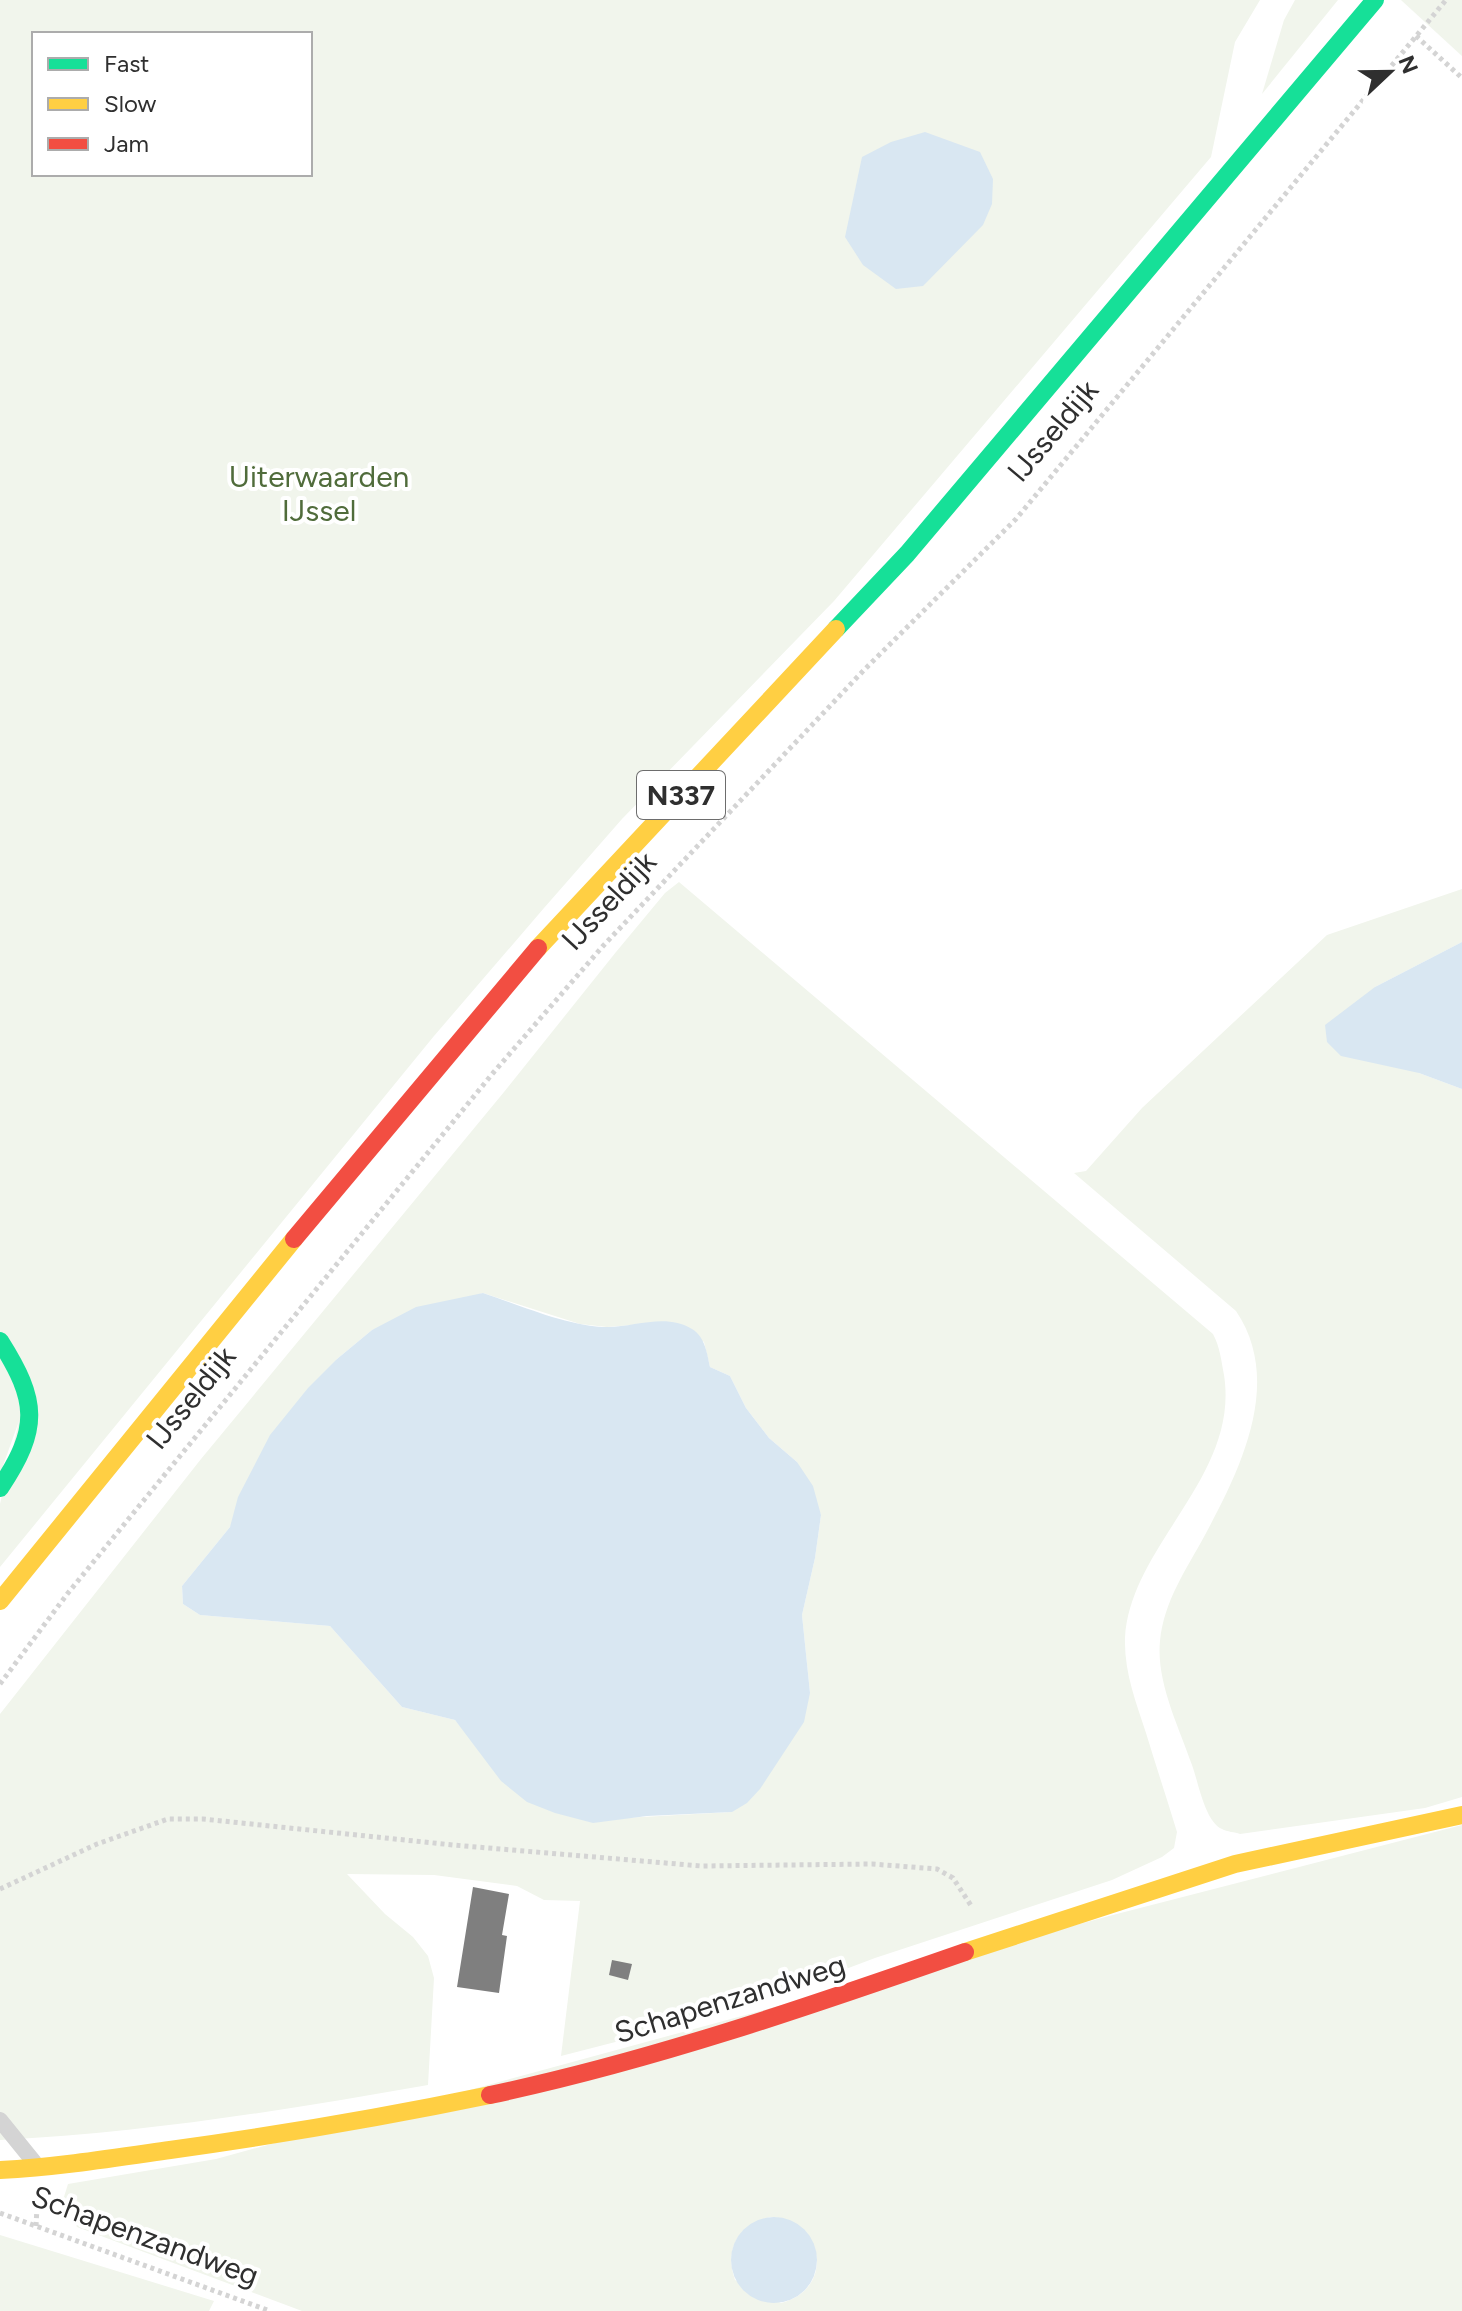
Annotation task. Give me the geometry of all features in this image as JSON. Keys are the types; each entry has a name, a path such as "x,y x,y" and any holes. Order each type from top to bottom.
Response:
{"main road":[{"name":"IJsseldijk","path":"0,1601 349,1171 553,930 907,554 1375,0"},
{"path":"0,1341 18,1368 28,1392 31,1420 26,1445 17,1465 0,1488"},
{"name":"Schapenzandweg","path":"0,2170 39,2168 262,2137 414,2111 560,2080 832,1998 1235,1864 1462,1815"}],"lane":[{"path":"0,2120 39,2168"}],"path":[{"name":"IJsseldijk","path":"0,1684 78,1581 493,1073 625,923 864,670 1016,519 1446,0"},
{"path":"1416,36 1462,78"},
{"path":"0,1889 97,1844 168,1819 203,1819 701,1866 872,1864 937,1869 953,1878 964,1893 991,1943"},
{"name":"Schapenzandweg","path":"0,2213 270,2311"}],"green space":[{"name":"Uiterwaarden IJssel","path":"0,0 1260,0 1235,42 1211,157 834,601 622,819 434,1036 0,1567 0,1504 19,1421 0,1474"},
{"path":"1295,0 1338,0 1262,94 1284,20"},
{"path":"1401,0 1462,0 1462,56"},
{"path":"679,882 1213,1334 1224,1375 1225,1412 1216,1446 1201,1479 1145,1572 1131,1604 1125,1638 1131,1687 1177,1832 1174,1848 1162,1857 1112,1880 875,1958 777,1995 561,2056 580,1901 544,1900 517,1886 434,1875 347,1874 385,1914 413,1937 428,1956 434,1978 428,2085 215,2119 108,2132 0,2140 0,1714 201,1459 665,893","holes":["483,1293 580,1324 607,1327 671,1322 704,1342 710,1367 730,1376 746,1408 769,1438 797,1462 821,1515 802,1615 810,1693 732,1812 624,1818 475,1744 455,1720 402,1707 330,1626 200,1615 183,1604 182,1586 230,1527 337,1359 372,1330"]},
{"path":"1462,889 1462,942 1375,987 1419,1073 1462,1089 1462,1797 1425,1808 1240,1834 1216,1825 1203,1800 1165,1688 1160,1641 1171,1599 1231,1483 1252,1425 1257,1396 1256,1367 1250,1338 1236,1311 1074,1173 1086,1171 1142,1108 1327,935"},
{"path":"1462,1825 1462,2311 302,2311 77,2227 63,2200 68,2184 216,2159 1109,1916","holes":["770,2217 788,2221 802,2229 812,2241 816,2270 810,2284 799,2295 781,2303 735,2280 731,2258 737,2240 750,2226"]},
{"path":"0,2235 214,2301 209,2311 0,2311"}],"shaded area":[{"path":"925,132 980,152 993,179 992,204 983,225 923,286 896,289 863,265 845,237 862,157 891,142"},
{"path":"1462,942 1462,1089 1419,1073 1341,1056 1327,1042 1325,1025 1375,987"},
{"path":"483,1293 593,1326 661,1321 692,1329 703,1341 710,1367 730,1376 746,1408 769,1438 797,1462 813,1486 821,1515 802,1615 810,1693 804,1722 760,1789 747,1803 732,1812 647,1816 593,1823 555,1813 527,1802 501,1781 455,1720 402,1707 330,1626 200,1615 183,1604 182,1586 230,1527 238,1497 270,1435 308,1388 372,1330 416,1307"},
{"path":"774,2217 791,2220 805,2229 814,2243 817,2260 814,2277 805,2291 791,2300 774,2303 757,2300 743,2291 734,2277 731,2260 734,2243 743,2229 757,2220"}],"building":[{"path":"473,1887 509,1894 502,1935 507,1936 499,1993 457,1987"},
{"path":"612,1960 632,1964 628,1980 609,1975"}],"traffic: fast":[{"path":"836,629 907,554 1375,0"},
{"path":"0,1341 22,1381 29,1414 28,1431 22,1448 0,1488"}],"traffic: slow":[{"path":"538,948 836,629"},
{"path":"0,1601 294,1239"},
{"path":"965,1952 1235,1864 1462,1815"},
{"path":"0,2170 85,2162 251,2138 490,2095"}],"traffic: jam":[{"path":"294,1239 538,948"},
{"path":"490,2095 670,2049 965,1952"}]}
